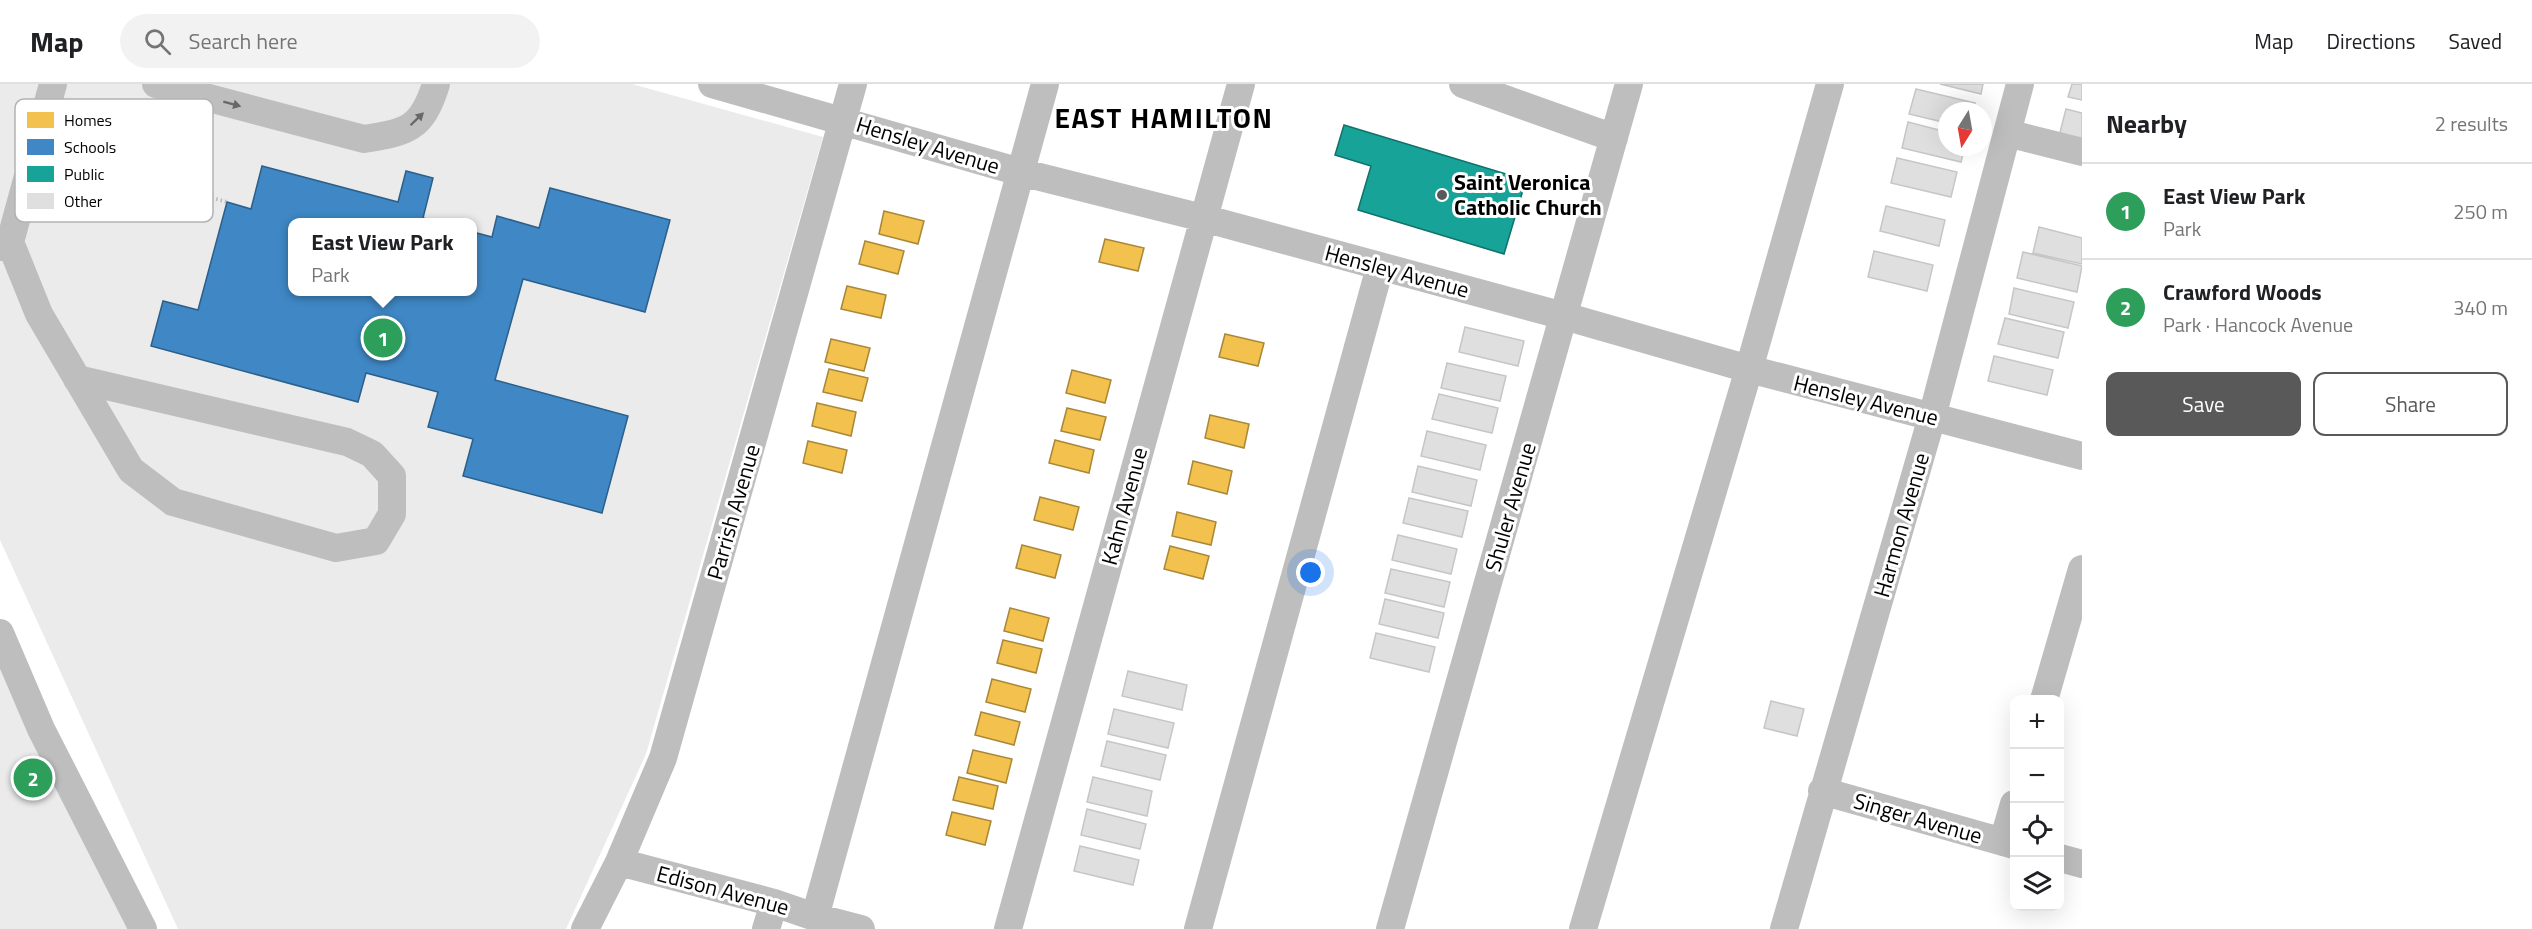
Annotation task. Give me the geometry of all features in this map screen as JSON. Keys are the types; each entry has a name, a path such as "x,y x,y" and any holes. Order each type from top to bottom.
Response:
{"street":[{"path":"49,99 53,84"},
{"path":"156,84 213,99"},
{"path":"213,99 364,139 393,134 418,122 429,105 436,84"},
{"name":"Hensley Avenue","path":"712,84 1020,172 1203,218 1749,369 2082,456"},
{"name":"Parrish Avenue","path":"585,929 619,862 663,758 853,84"},
{"path":"815,917 1045,84"},
{"name":"Kahn Avenue","path":"1008,929 1241,84"},
{"path":"1463,84 1614,138"},
{"name":"Shuler Avenue","path":"1390,929 1629,84"},
{"path":"1583,929 1749,369 1830,84"},
{"name":"Harmon Avenue","path":"1784,929 1822,791 1932,417 2020,84"},
{"path":"2007,133 2082,152"},
{"path":"15,212 5,244 39,314 77,379 131,470 173,502 336,548 376,541 392,514 392,476 372,454 347,442 77,379"},
{"path":"1198,929 1380,267"},
{"path":"2045,695 2082,569"},
{"path":"0,633 41,729 143,929"},
{"name":"Singer Avenue","path":"1822,791 2009,844"},
{"path":"2064,859 2082,864"},
{"name":"Edison Avenue","path":"619,862 770,916 815,917 861,929"}],"path":[{"path":"213,198 227,202"}],"shaded area":[{"path":"0,84 632,84 823,137 646,754 566,929 178,929 0,540"},
{"path":"0,628 133,929 0,929"}],"building: Homes":[{"path":"884,211 924,221 918,244 879,234"},
{"path":"1105,239 1144,248 1138,271 1099,262"},
{"path":"865,241 904,251 898,274 859,264"},
{"path":"847,286 886,295 881,318 841,309"},
{"path":"1225,334 1264,343 1258,366 1219,357"},
{"path":"831,339 870,348 864,371 825,362"},
{"path":"829,369 868,378 862,401 823,392"},
{"path":"1072,370 1111,380 1105,403 1066,393"},
{"path":"817,403 856,412 851,436 812,426"},
{"path":"1067,408 1106,417 1100,440 1061,431"},
{"path":"1210,415 1249,424 1244,448 1205,438"},
{"path":"1055,440 1094,450 1089,473 1049,463"},
{"path":"808,441 847,450 842,473 803,463"},
{"path":"1193,461 1232,471 1227,494 1188,484"},
{"path":"1040,497 1079,507 1073,530 1034,520"},
{"path":"1177,512 1216,522 1211,545 1172,536"},
{"path":"1022,545 1061,555 1055,578 1016,568"},
{"path":"1170,546 1209,556 1203,579 1164,569"},
{"path":"1010,608 1049,618 1043,641 1004,631"},
{"path":"1003,640 1042,649 1036,673 997,663"},
{"path":"992,679 1031,689 1025,712 986,702"},
{"path":"981,712 1020,722 1014,745 975,735"},
{"path":"973,750 1012,759 1006,783 967,773"},
{"path":"959,777 998,786 993,809 953,800"},
{"path":"952,812 991,821 985,845 946,835"}],"building: Schools":[{"path":"262,166 398,202 406,171 433,178 423,218 288,218 288,296 477,296 477,233 492,237 497,216 539,228 550,188 670,220 645,312 523,279 495,380 628,416 602,513 463,476 473,439 428,427 438,392 366,373 358,402 151,346 163,301 198,310 227,202 251,209"}],"building: Public":[{"name":"Saint Veronica Catholic Church","path":"1344,125 1526,180 1504,254 1358,210 1371,166 1335,155"}],"building: Other":[{"path":"1940,84 1983,84 1981,94"},
{"path":"2072,84 2082,84 2082,100 2068,97"},
{"path":"1916,89 1971,102 1938,102 1938,121 1909,114"},
{"path":"2066,109 2082,113 2082,146 2058,140"},
{"path":"1908,122 1938,130 1938,156 1963,156 1961,162 1902,148"},
{"path":"1897,158 1957,172 1951,197 1891,183"},
{"path":"1886,206 1945,220 1939,246 1880,231"},
{"path":"2039,227 2082,238 2082,264 2033,253"},
{"path":"1874,251 1933,265 1927,291 1868,277"},
{"path":"2023,252 2082,266 2077,292 2017,278"},
{"path":"2014,288 2074,302 2068,328 2009,314"},
{"path":"2005,318 2064,332 2058,358 1998,344"},
{"path":"1465,327 1524,341 1518,366 1459,352"},
{"path":"1994,356 2053,370 2047,395 1988,381"},
{"path":"1447,363 1506,376 1500,401 1441,388"},
{"path":"1439,394 1498,408 1492,433 1432,419"},
{"path":"1427,431 1486,445 1480,470 1421,456"},
{"path":"1418,466 1477,480 1471,506 1412,492"},
{"path":"1409,498 1468,511 1462,537 1403,523"},
{"path":"1398,535 1457,549 1451,574 1392,560"},
{"path":"1391,569 1450,582 1444,607 1385,593"},
{"path":"1385,599 1444,613 1438,638 1379,624"},
{"path":"1376,633 1435,647 1429,672 1370,658"},
{"path":"1128,671 1187,685 1182,710 1122,696"},
{"path":"1771,701 1804,709 1797,736 1764,728"},
{"path":"1114,709 1174,723 1168,748 1108,734"},
{"path":"1107,741 1166,755 1160,780 1101,766"},
{"path":"1093,777 1152,791 1147,816 1087,802"},
{"path":"1087,809 1146,824 1140,849 1081,835"},
{"path":"1080,846 1139,860 1133,885 1074,871"}],"place":[{"name":"Saint Veronica Catholic Church","path":"1442,195"},
{"name":"East View Park","path":"383,338"},
{"name":"Crawford Woods","path":"33,778"}],"district":[{"name":"EAST HAMILTON","path":"1164,118"}]}
